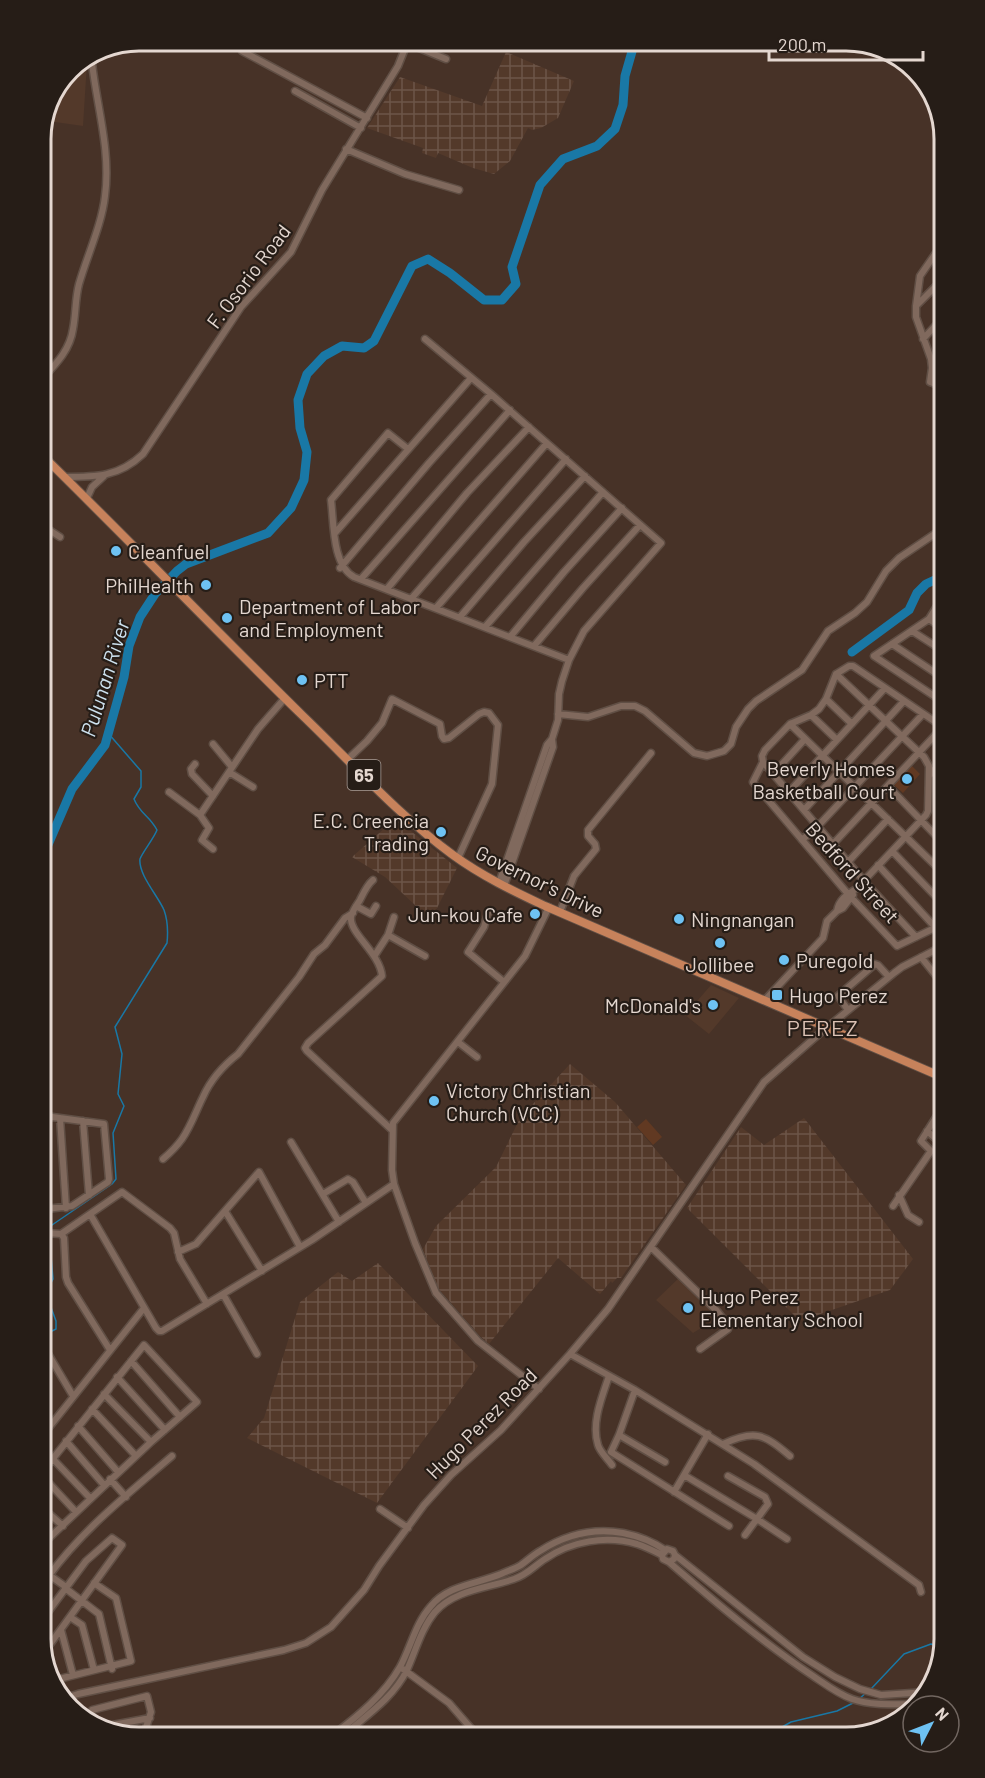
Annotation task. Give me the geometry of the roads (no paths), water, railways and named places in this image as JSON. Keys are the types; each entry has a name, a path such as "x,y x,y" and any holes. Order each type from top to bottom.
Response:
{"main road":[{"name":"Governor's Drive","path":"51,464 411,821 458,858 501,885 563,914 932,1073"}],"street":[{"path":"242,51 367,118"},
{"name":"F. Osorio Road","path":"64,477 104,476 116,472 132,464 150,444 241,307 291,252 322,190 398,66 404,51"},
{"path":"428,51 446,59"},
{"path":"51,369 60,359 70,341 79,285 105,199 107,155 92,65"},
{"path":"295,91 361,128"},
{"path":"346,149 405,174 459,190"},
{"path":"934,256 920,276 916,306 916,317 931,359 930,382 934,384"},
{"path":"916,306 934,288"},
{"path":"923,339 934,327"},
{"path":"424,339 510,410 661,543 584,631 569,660 561,686 552,739 547,745 501,885"},
{"path":"335,533 471,378"},
{"path":"340,567 491,394"},
{"path":"361,579 510,410"},
{"path":"387,589 467,493 529,427"},
{"path":"408,449 388,433 331,500 340,567 350,575 569,660"},
{"path":"411,598 547,443"},
{"path":"436,608 566,459"},
{"name":"F. Osorio Road","path":"87,498 92,487 104,476"},
{"path":"460,618 585,476"},
{"path":"485,627 603,492"},
{"path":"510,637 564,572 622,508"},
{"path":"534,646 640,525"},
{"path":"51,531 60,537"},
{"path":"558,714 588,717 621,706 635,706 645,711 694,753 707,756 724,751 731,744 736,727 748,709 801,670 828,631 867,602 886,571 899,558 934,534"},
{"path":"934,611 929,619 874,656 934,696"},
{"path":"929,619 934,622"},
{"path":"912,631 934,645"},
{"path":"892,644 934,672"},
{"path":"916,937 864,881 763,762 762,756 790,724 819,709 826,699 836,674 851,665 934,721"},
{"path":"765,1000 823,938 827,921 837,911 843,909 856,889 928,811 928,761 836,674"},
{"path":"789,792 885,688"},
{"path":"200,815 258,729 285,698"},
{"path":"348,759 382,723 392,699 440,724 444,739 449,738 484,711 489,713 498,725 495,774 489,794 458,858"},
{"path":"826,699 852,724"},
{"path":"804,810 904,701"},
{"path":"802,840 818,826 923,714"},
{"path":"811,715 837,740"},
{"path":"790,724 934,864"},
{"path":"833,844 934,736"},
{"path":"773,774 806,739"},
{"path":"213,744 231,769 253,787"},
{"path":"563,914 574,876 596,849 588,836 588,830 651,753"},
{"name":"Bedford Street","path":"763,762 753,782 850,896 897,946 934,928"},
{"path":"195,764 191,770 192,774 213,796"},
{"path":"928,776 934,770"},
{"path":"888,786 934,835"},
{"path":"169,792 200,815 209,828 202,840 213,849"},
{"path":"848,862 888,819"},
{"path":"892,851 934,893"},
{"path":"878,866 934,922"},
{"path":"374,880 366,889 351,920 355,930 375,955 382,973 380,978 305,1048 392,1130"},
{"path":"355,909 371,914 376,906"},
{"path":"539,1389 478,1341 436,1293 394,1184 392,1130 393,1123 525,956 549,907"},
{"path":"163,1159 181,1141 203,1096 212,1083 291,987 314,954 325,945 345,918 355,909"},
{"path":"488,913 484,927 468,952 504,982"},
{"path":"375,955 388,936 394,917"},
{"path":"388,936 425,956"},
{"name":"Hugo Perez Road","path":"72,1696 284,1650 306,1643 331,1627 364,1590 424,1505 451,1475 501,1430 608,1309 764,1082 889,977 902,967 934,950"},
{"path":"921,957 934,973"},
{"path":"848,1010 838,996 875,964 889,977"},
{"path":"458,1042 477,1057"},
{"path":"51,1117 105,1124 109,1179 108,1182 72,1206 51,1209"},
{"path":"60,1118 66,1208"},
{"path":"893,1206 931,1151 921,1142 934,1120"},
{"path":"83,1121 89,1195"},
{"path":"927,1131 934,1137"},
{"path":"291,1142 339,1222"},
{"path":"178,1252 196,1244 259,1172 300,1247"},
{"path":"323,1194 348,1179 353,1182 366,1203"},
{"path":"90,1214 144,1308 159,1331 162,1331 300,1247 394,1184"},
{"path":"58,1234 122,1192 174,1233 180,1259 207,1304"},
{"path":"899,1195 908,1215 919,1222"},
{"path":"225,1210 262,1271"},
{"path":"51,1233 64,1238 68,1283 110,1350"},
{"path":"651,1247 717,1311 728,1326 728,1329 700,1349"},
{"path":"223,1294 257,1354"},
{"path":"51,1425 144,1308"},
{"path":"51,1461 144,1345 197,1402 110,1479 51,1537"},
{"path":"570,1354 635,1390 773,1476 919,1585 921,1592"},
{"path":"51,1359 73,1396"},
{"path":"131,1361 180,1417"},
{"path":"609,1376 596,1426 598,1447 612,1465"},
{"path":"117,1377 165,1430"},
{"path":"635,1390 611,1452 729,1526"},
{"path":"104,1394 151,1442"},
{"path":"92,1409 136,1456"},
{"path":"78,1426 118,1472"},
{"path":"674,1492 708,1434"},
{"path":"723,1444 752,1434 761,1436 790,1456"},
{"path":"619,1435 665,1462"},
{"path":"66,1441 104,1485"},
{"path":"51,1572 89,1529 172,1456"},
{"path":"53,1459 90,1498"},
{"path":"684,1475 787,1539"},
{"path":"729,1476 765,1497 768,1504 745,1535"},
{"path":"110,1479 126,1497"},
{"path":"51,1485 76,1512"},
{"path":"380,1509 408,1528"},
{"path":"51,1516 63,1526"},
{"path":"354,1727 386,1699 403,1670 423,1617 455,1589 520,1566 539,1551 564,1538 591,1531 610,1531 637,1536 652,1542 663,1553 663,1559 772,1647 829,1686 851,1699 880,1705 901,1704"},
{"path":"51,1608 87,1561 112,1538 122,1545 51,1643"},
{"path":"440,1602 525,1575 544,1559 566,1547 592,1541 617,1541 663,1553 671,1550 803,1657 835,1677 860,1689 881,1695 915,1693"},
{"path":"669,1562 674,1559 675,1555"},
{"path":"51,1578 99,1614 112,1668"},
{"path":"61,1678 112,1668 131,1661 116,1598 94,1583"},
{"path":"70,1617 82,1625 94,1670"},
{"path":"61,1630 73,1675"},
{"path":"403,1670 449,1703 470,1727"},
{"path":"343,1727 380,1695 403,1670"},
{"path":"92,1713 92,1710 147,1696 151,1712 146,1727"},
{"path":"118,1724 150,1718"}],"waterway":[{"name":"Pulunan River","path":"51,838 72,789 105,745 124,677 129,646 140,617 155,594 186,564 268,533 291,508 304,480 307,452 300,428 298,400 307,374 324,356 342,346 364,348 374,341 412,266 428,259 484,300 502,300 516,284 512,267 540,185 563,159 597,146 615,129 623,105 625,76 632,51"},
{"path":"852,652 909,610 917,593 926,584 934,580"},
{"path":"51,1227 116,1179 113,1133 124,1106 118,1094 122,1054 115,1027 167,943 164,910 140,865 141,856 157,830 134,799 141,787 141,771 108,733"},
{"path":"51,1256 53,1279 51,1283"},
{"path":"51,1307 56,1321 56,1329 51,1332"},
{"path":"871,1689 904,1654 933,1645"},
{"path":"859,1699 867,1692"},
{"path":"782,1727 791,1722 837,1711 855,1702"}],"place":[{"name":"Cleanfuel","path":"116,551"},
{"name":"PhilHealth","path":"206,585"},
{"name":"Department of Labor and Employment","path":"227,618"},
{"name":"PTT","path":"302,680"},
{"name":"Beverly Homes Basketball Court","path":"907,779"},
{"name":"E.C. Creencia Trading","path":"441,832"},
{"name":"Jun-kou Cafe","path":"535,914"},
{"name":"Ningnangan","path":"679,919"},
{"name":"Jollibee","path":"720,943"},
{"name":"Puregold","path":"784,960"},
{"name":"Hugo Perez","path":"777,995"},
{"name":"McDonald's","path":"713,1005"},
{"name":"Victory Christian Church (VCC)","path":"434,1101"},
{"name":"Hugo Perez Elementary School","path":"688,1308"}],"district":[{"name":"PEREZ","path":"823,1027"}]}
